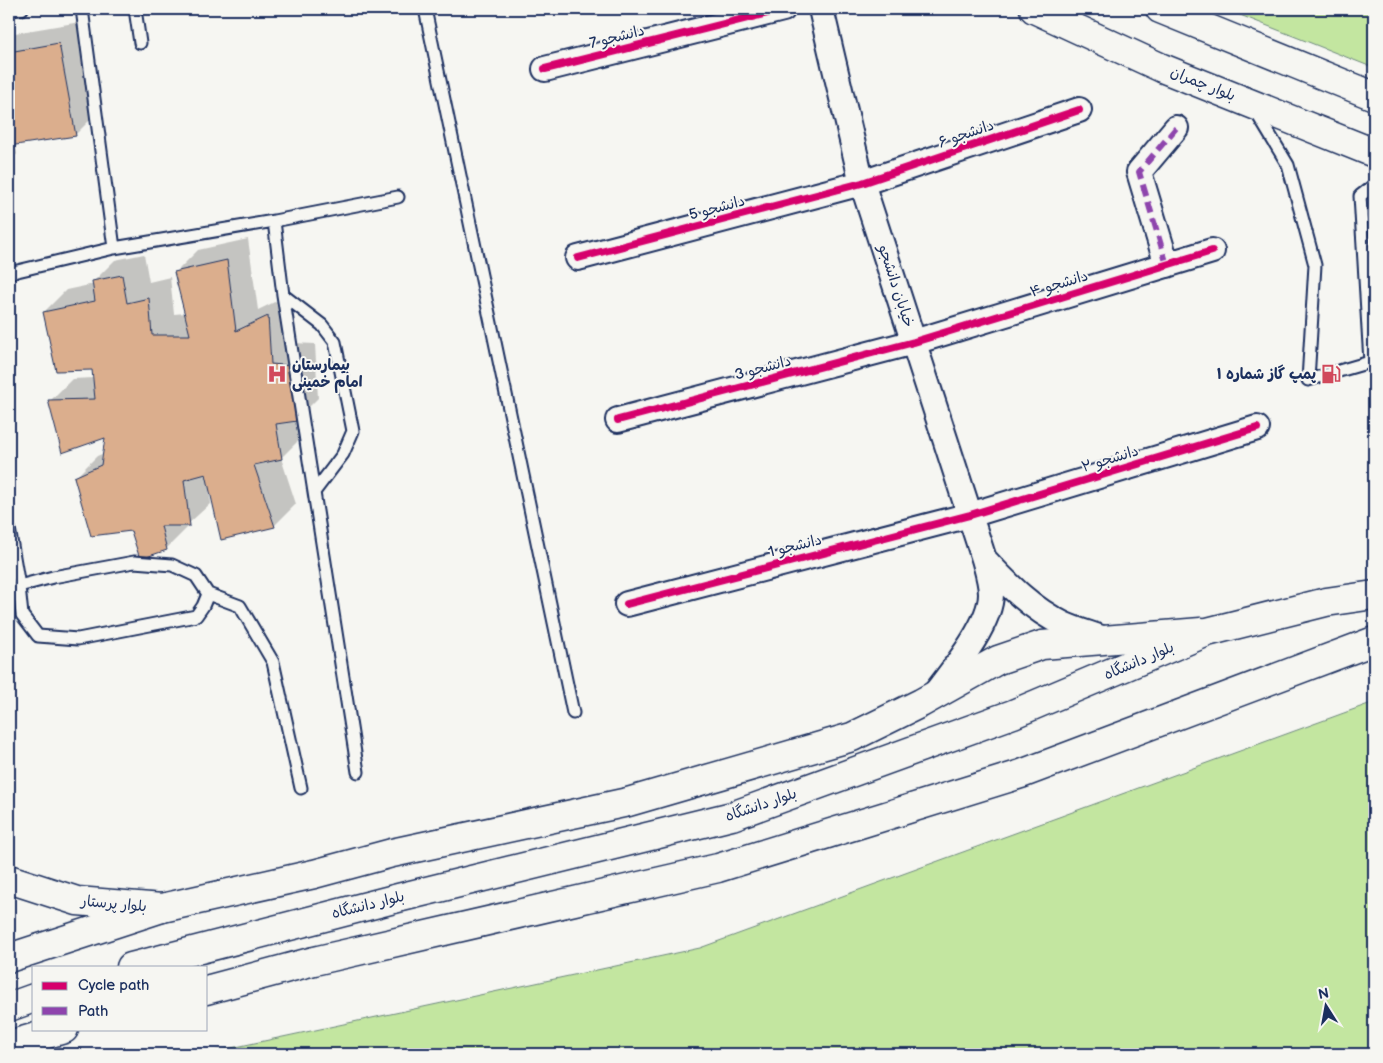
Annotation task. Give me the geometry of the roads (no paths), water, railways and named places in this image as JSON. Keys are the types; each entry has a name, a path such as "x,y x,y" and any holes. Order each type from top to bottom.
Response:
{"main road":[{"name":"بلوار چمران","path":"1034,9 1162,68 1374,153"},
{"path":"1160,9 1374,96"},
{"name":"بلوار دانشگاه","path":"135,966 398,898 732,816 1013,714 1207,632 1326,602 1374,595"},
{"path":"9,958 162,908 314,874 392,853 628,802 852,737 932,697 998,660 1042,645 1207,632"},
{"path":"208,989 314,961 718,868 1021,774 1374,641"},
{"name":"بلوار پرستار","path":"9,879 77,901 162,908"},
{"path":"9,1006 32,999"},
{"path":"9,1045 61,1030"}],"street":[{"name":"دانشجو 7","path":"545,69 783,9"},
{"name":"خیابان دانشجو","path":"821,9 862,183 984,559 992,594 986,618 971,644 932,697"},
{"name":"دانشجو ۶","path":"862,183 1079,110"},
{"path":"1167,265 1139,172 1176,128"},
{"name":"دانشجو 5","path":"578,258 862,183"},
{"name":"دانشجو ۴","path":"914,342 1212,251"},
{"name":"دانشجو 3","path":"618,420 914,342"},
{"name":"دانشجو ۲","path":"970,515 1257,428"},
{"name":"دانشجو 1","path":"627,604 970,515"},
{"name":"خیابان دانشجو","path":"984,559 1009,586 1036,608 1064,624 1106,640"}],"lane":[{"path":"9,10 22,9"},
{"path":"82,9 114,248"},
{"path":"135,9 140,43"},
{"path":"425,9 573,713"},
{"path":"1252,104 1288,165 1315,265 1308,380 1370,362 1360,196 1374,186"},
{"path":"9,273 114,248 274,221 398,197"},
{"path":"274,221 283,295 358,772"},
{"path":"283,295 322,325 335,342 353,431 343,454 315,490"},
{"path":"9,528 22,615 38,636 78,639 196,616 208,594"},
{"path":"19,586 53,577 134,562 172,566 196,576 208,594 240,606 273,662 301,788"}],"place":[{"name":"بیمارستان امام خمینی","path":"277,374"},
{"name":"پمپ گاز شماره ۱","path":"1331,374"}]}
